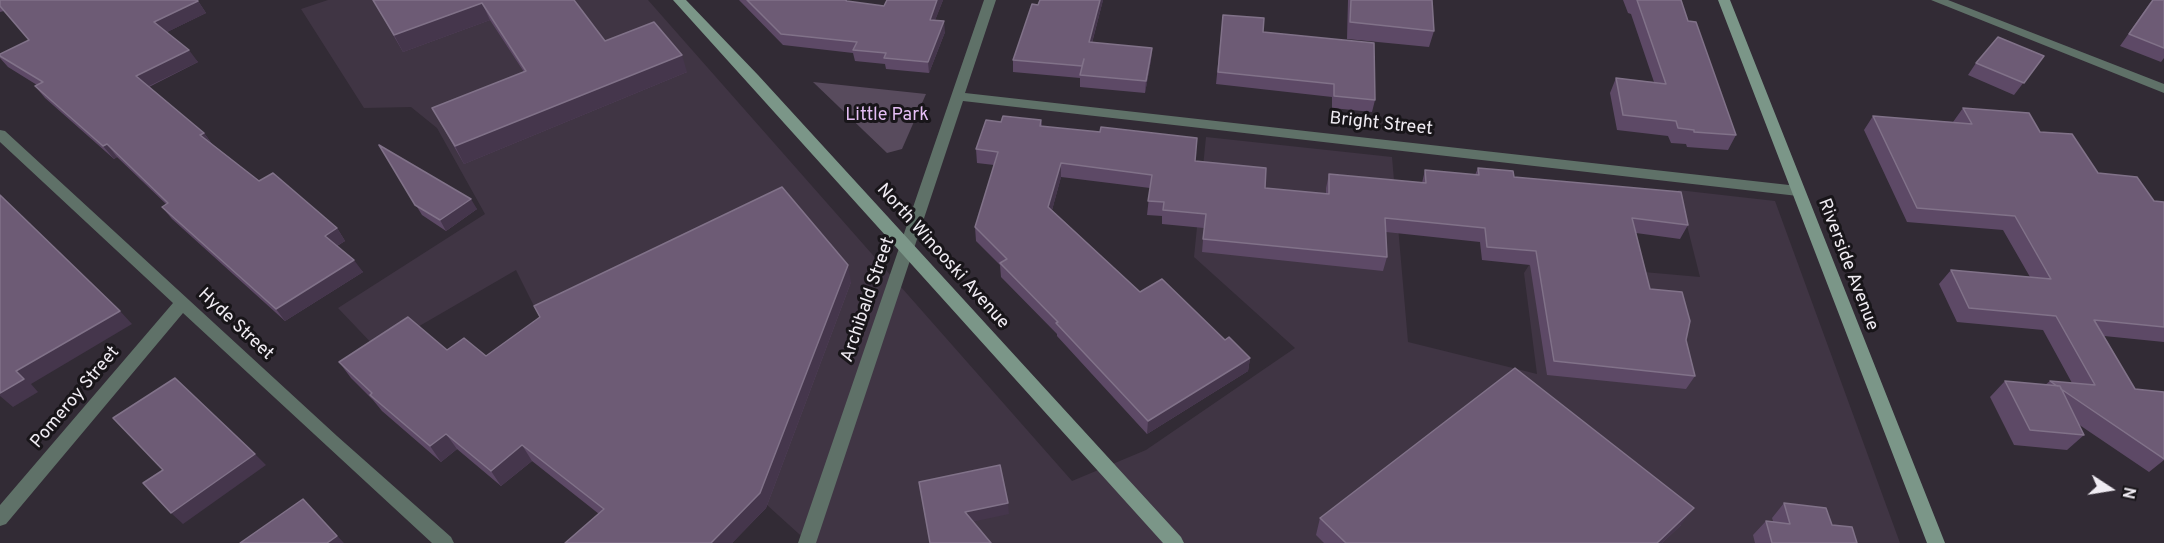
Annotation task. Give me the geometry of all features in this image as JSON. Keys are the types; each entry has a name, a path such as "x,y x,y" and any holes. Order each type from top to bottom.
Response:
{"main road":[{"name":"North Winooski Avenue","path":"678,0 753,78 1174,543"},
{"name":"Riverside Avenue","path":"1724,0 1936,543"}],"street":[{"name":"Archibald Street","path":"807,543 990,0"},
{"path":"1937,0 2164,88"},
{"name":"Bright Street","path":"959,96 1798,191"},
{"name":"Hyde Street","path":"0,134 446,543"},
{"name":"Pomeroy Street","path":"0,518 182,303"}],"shaded area":[{"path":"328,0 648,0 1072,481 1146,450 1295,348 1194,257 1206,137 1392,157 1408,342 1537,374 1524,273 1531,262 1700,277 1678,190 1775,201 1900,543 809,543 767,505 542,322 516,270 378,350 338,308 485,214 437,128 411,107 364,108 301,9"}],"green space":[{"name":"Little Park","path":"813,82 926,94 902,149 887,153"}],"building":[{"path":"0,0 197,0 154,22 189,50 136,76 204,133 200,135 259,181 273,173 337,228 325,236 354,260 276,309 162,207 168,203 107,144 103,146 35,86 43,82 0,56 29,40 0,6"},
{"path":"373,0 574,0 605,41 654,22 682,55 455,146 432,108 526,71 482,3 394,35"},
{"path":"747,0 845,0 884,6 887,0 937,0 930,20 944,21 928,62 884,58 886,53 853,50 857,42 781,34"},
{"path":"1040,0 1100,0 1089,42 1152,48 1146,81 1080,75 1084,59 1082,66 1013,60 1032,4 1038,5"},
{"path":"1351,0 1432,0 1434,31 1350,22"},
{"path":"1637,0 1681,0 1688,21 1696,22 1736,135 1694,132 1694,130 1678,128 1676,121 1623,115 1616,78 1666,84"},
{"path":"2153,0 2164,0 2164,48 2129,34"},
{"path":"1223,15 1264,18 1263,32 1374,43 1375,100 1334,96 1334,84 1218,72"},
{"path":"1998,37 2044,56 2024,83 1976,63"},
{"path":"1963,108 2029,113 2040,132 2072,134 2098,173 2137,177 2154,201 2164,202 2164,327 2094,320 2135,389 2164,392 2164,459 2050,381 2095,385 2056,316 1969,308 1951,270 2051,279 2015,216 1917,208 1873,116 1972,124"},
{"path":"1003,116 1041,120 1040,126 1100,132 1101,127 1197,138 1195,161 1266,168 1265,188 1329,194 1329,174 1426,183 1425,170 1479,175 1478,168 1513,171 1514,177 1681,192 1688,225 1632,218 1650,289 1682,292 1690,321 1686,340 1695,376 1554,361 1536,251 1487,247 1485,228 1385,218 1387,257 1203,239 1206,214 1163,210 1164,202 1148,201 1152,175 1061,163 1048,207 1140,292 1162,279 1225,340 1229,337 1250,358 1148,421 1056,323 1058,322 1000,263 1007,259 975,227 998,152 976,149 986,120 1001,122"},
{"path":"379,145 471,199 440,220 415,205"},
{"path":"782,187 848,265 760,493 711,543 565,543 604,509 522,445 491,471 446,434 430,446 370,395 372,393 339,362 408,317 447,350 464,338 486,356 540,317 534,306"},
{"path":"0,195 120,311 16,371 24,379 0,393"},
{"path":"1515,368 1694,508 1657,543 1346,543 1320,518"},
{"path":"175,378 255,454 171,513 143,483 163,470 113,418"},
{"path":"2005,381 2060,386 2084,435 2030,430"},
{"path":"1000,465 1008,503 965,512 991,543 930,543 919,482"},
{"path":"303,499 337,536 327,543 240,543"},
{"path":"1784,503 1826,508 1832,525 1852,527 1857,543 1772,543 1766,521 1790,524"}]}
